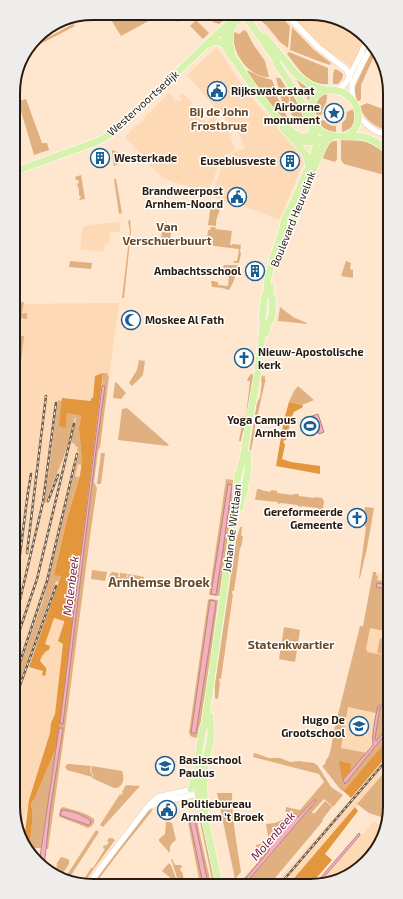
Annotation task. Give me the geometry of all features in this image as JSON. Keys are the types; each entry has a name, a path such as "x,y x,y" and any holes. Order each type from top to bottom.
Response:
{"main road":[{"path":"235,20 225,34 227,45 231,56 253,88 280,120 294,132 306,137 310,136 313,130"},
{"path":"225,34 237,20"},
{"path":"249,21 296,92 310,120"},
{"path":"249,21 263,34 297,75 306,83 325,90 336,90 345,94 353,102 358,114 358,124 347,136"},
{"name":"Westervoortsedijk","path":"20,174 112,138 213,41 225,34"},
{"name":"Westervoortsedijk","path":"20,170 96,142 110,134 225,34"},
{"path":"213,41 227,45"},
{"path":"274,57 281,63 296,83 311,112 315,124 324,133 332,137"},
{"path":"311,112 311,106 315,97 320,92 325,90"},
{"name":"Boulevard Heuvelink","path":"311,112 310,120 316,137 315,150 286,216 285,228 271,278 270,293 273,301 272,316 266,320 264,299 274,252 281,234 285,228 291,226 320,154 326,143 332,137"},
{"path":"280,120 283,127 306,155 309,166"},
{"path":"293,138 304,142 332,137 364,137 383,147"},
{"path":"286,216 291,215 294,219"},
{"path":"264,299 267,297 273,301"},
{"name":"Johan de Wittlaan","path":"218,879 205,819 198,791 194,782 205,722 237,501 236,487 243,458 258,371 263,326 266,320"},
{"name":"Johan de Wittlaan","path":"198,791 209,749 211,732 209,720 240,504 245,489 248,468 247,458 262,370 266,320"},
{"path":"239,471 243,468 247,473"},
{"path":"236,487 241,490 245,489"},
{"path":"202,737 206,735 210,738"},
{"path":"200,747 204,751 209,749"}],"street":[{"path":"292,20 326,55 347,70 349,78"},
{"path":"353,102 352,87 366,45"},
{"path":"336,90 346,83 369,50"},
{"path":"326,55 357,69"},
{"path":"358,114 373,129 383,133"},
{"path":"93,879 146,809 158,797 198,791"},
{"path":"146,809 160,802 198,791"}],"shaded area":[{"path":"111,20 150,20 121,36"},
{"path":"196,20 209,33 203,39 190,26"},
{"path":"212,20 224,20 219,24"},
{"path":"260,20 284,20 290,26 288,48 280,42"},
{"path":"295,20 325,21 343,27 365,44 352,67 326,51"},
{"path":"73,24 75,26 38,46 43,40"},
{"path":"292,27 313,49 331,63 330,65 290,50"},
{"path":"244,30 265,61 269,77 255,73 242,62 238,55 235,47 234,32 239,34"},
{"path":"217,47 243,87 280,131 303,155 304,161 280,219 212,196 223,163 234,152 245,148 240,136 187,75"},
{"path":"289,52 328,68 328,84 314,82 304,75 287,54"},
{"path":"371,52 374,57 361,85 361,99 359,101 357,101 355,87"},
{"path":"335,69 343,74 342,79 338,84 333,84 333,74"},
{"path":"246,71 272,80 277,97 292,125 289,127 271,108"},
{"path":"295,77 318,91 309,101"},
{"path":"276,78 280,78 288,92 288,108 282,102"},
{"path":"290,91 306,114 308,121 299,124 290,111"},
{"path":"169,93 179,102 182,99 179,96 182,93 192,102 190,105 206,122 213,116 232,136 229,138 235,150 220,162 211,185 206,192 163,178 145,161 144,157 125,137 137,124 138,125 145,119 144,118"},
{"path":"327,94 322,114 316,117 314,109 317,99"},
{"path":"26,99 42,143 47,143 49,150 34,155 20,108 20,100"},
{"path":"367,103 383,108 383,129 370,122 359,107"},
{"path":"331,106 337,106 341,110 341,116 337,120 331,120 327,116 327,110"},
{"path":"353,109 355,117 354,124 350,129 342,132 342,123 346,119 347,112"},
{"path":"324,120 332,126 336,126 336,132 328,131 322,127 319,122"},
{"path":"356,139 366,141 383,151 383,175 344,164 341,160 341,140"},
{"path":"333,141 337,141 337,159 335,162 322,158 327,146"},
{"path":"112,150 122,154 121,162 114,166 112,152"},
{"path":"81,175 85,199 79,200 81,197 79,195 77,185 79,182 75,177"},
{"path":"114,179 116,179 122,213 119,214"},
{"path":"212,204 220,209 216,226 208,225"},
{"path":"130,219 131,231 124,298 122,298 130,230 128,222"},
{"path":"120,222 120,232 110,232 109,244 105,243 104,251 98,252 80,249 83,226 86,226 87,228 87,225"},
{"path":"163,225 169,228 169,226 172,226 170,240 161,239"},
{"path":"211,227 232,231 230,245 241,245 239,263 233,262 237,261 239,249 206,245 208,230 210,230"},
{"path":"70,261 92,263 91,269 69,267"},
{"path":"346,261 351,263 350,269 353,270 353,278 341,276"},
{"path":"224,265 239,265 234,281 229,290 212,287 211,281 218,282 218,285 228,286 229,275 221,274"},
{"path":"20,302 24,302 22,313 27,313 27,319 20,318"},
{"path":"119,303 109,377 97,376 52,741 22,825 20,806 20,304"},
{"path":"280,307 293,317 309,324 278,321"},
{"path":"20,336 24,336 20,370"},
{"path":"139,360 145,361 143,375 132,386 129,383 137,370"},
{"path":"103,373 107,373 109,376 94,482 97,488 48,849 45,848 63,729 59,728 60,723 63,723 105,386 102,386"},
{"path":"103,373 60,723 56,748 35,798 31,804 32,821 30,843 25,832 29,800 50,733 51,723 55,714 63,644 58,641 64,621 54,618 45,644 50,646 49,650 43,654 40,661 46,668 45,676 42,675 43,671 29,667 61,576 54,575 67,519 80,475 82,461 79,428 81,416 67,413 66,428 59,426 62,398 91,401 91,398 93,398 95,376"},
{"path":"251,374 256,375 245,432 243,431 241,441 239,441 243,419 242,416 246,416 250,381 247,381"},
{"path":"262,375 263,377 265,376 266,381 248,458 257,402 260,398"},
{"path":"116,382 126,393 121,399 113,398"},
{"path":"102,386 105,386 63,724 60,723"},
{"path":"298,386 314,400 302,405 289,402"},
{"path":"58,400 62,401 60,426 66,427 67,413 81,416 79,428 82,465 78,464 75,476 79,477 67,519 54,575 61,575 59,582 56,581 20,681 20,666 43,600 79,452 77,451 78,447 71,442 75,417 63,459 46,503 44,503"},
{"path":"289,402 302,405 303,407 294,412 292,416 286,440 283,441 285,445 282,459 291,462 320,466 320,474 276,466 284,420"},
{"path":"127,408 169,445 118,440 122,409"},
{"path":"318,414 324,432 319,434 316,425 313,426 309,417"},
{"path":"101,453 105,453 101,484 97,484"},
{"path":"226,479 235,481 231,511 235,493 222,597 209,595","holes":["223,549 216,595 211,594"]},
{"path":"228,484 232,485 224,550 216,595 211,594"},
{"path":"257,489 270,492 271,490 277,491 277,493 293,495 299,494 299,496 322,498 324,501 322,518 321,512 317,508 255,500"},
{"path":"365,507 374,508 367,548 359,578 366,527 366,518 364,518"},
{"path":"240,527 242,527 241,535 243,537 234,591 232,591 233,594 221,679 219,679 218,699 215,698 215,684 236,541"},
{"path":"92,570 107,572 105,581 91,579"},
{"path":"112,572 119,573 118,577 120,577 120,573 128,574 126,577 127,578 129,574 144,577 143,586 136,586 128,579 127,581 134,586 110,583 109,577"},
{"path":"373,572 376,572 376,575 378,576 377,580 383,581 383,584 377,583 377,587 383,588 383,631 370,628 366,649 367,652 383,655 383,760 351,797 340,789 322,766 325,764 325,761 329,756 360,626 363,626","holes":["348,707 376,713 372,737 373,746 367,753 341,748"]},
{"path":"374,572 383,574 383,666 357,661"},
{"path":"377,583 383,584 383,588 376,587"},
{"path":"210,599 218,600 210,663 219,600 222,601 206,699 204,699 199,736 196,738 190,736 189,733 208,600","holes":["210,600 215,601 216,603 191,733"]},
{"path":"210,600 215,601 216,603 196,733 191,733"},
{"path":"284,627 300,630 295,662 279,659"},
{"path":"380,638 383,639 383,654 377,653"},
{"path":"383,700 383,708 380,707 375,738 376,741 383,733 383,737 345,784 343,780 373,745 373,730 378,706 382,705"},
{"name":"Hugo De Grootschool","path":"348,706 377,711 372,737 373,745 367,753 341,748"},
{"path":"59,728 63,728 50,811 45,861 40,857"},
{"path":"383,745 383,760 351,798 344,791"},
{"path":"56,748 41,848 33,848 30,843 32,821 31,804 35,798"},
{"path":"254,753 269,758 280,758 290,762 299,761 314,763 318,766 331,787 343,795 333,807 324,799 312,812 314,814 325,801 332,807 322,820 323,821 274,879 249,879 316,801 315,799 298,817 293,819 274,834 268,852 245,879 243,879 259,861 256,845 269,842 266,824 275,823 285,819 286,807 300,810 324,782 319,774 253,757"},
{"name":"Basisschool Paulus","path":"158,758 176,761 176,763 174,763 173,768 169,771 156,775"},
{"path":"383,760 383,776 293,879 279,879"},
{"path":"339,761 351,764 350,771 343,779 342,779"},
{"path":"67,764 91,766 90,771 92,777 67,770 65,767"},
{"path":"92,766 122,771 123,780 121,785 114,788 92,778"},
{"path":"383,774 382,817 369,813 357,804"},
{"path":"126,785 140,786 103,827 100,825 120,794 121,795 123,793 122,792"},
{"path":"217,793 232,793 234,823 241,872 235,879"},
{"path":"315,799 316,801 249,879 245,879 268,852 274,834 280,825 298,817"},
{"path":"199,806 214,879 212,879 197,807"},
{"path":"63,807 87,815 94,819 93,825 88,828 60,817 60,809"},
{"path":"355,807 358,811 325,854 332,860 316,878 293,879"},
{"path":"153,808 99,879 96,879 147,812"},
{"path":"62,810 84,816 91,821 90,824 88,825 60,815"},
{"path":"196,817 210,879 207,879 195,821 190,822 202,879 199,879 188,819"},
{"path":"195,821 207,879 202,879 190,822"},
{"path":"166,822 172,823 176,840 170,848 170,852 167,854 169,852 159,841 159,839 165,834"},
{"path":"373,822 381,825 376,839 371,847 358,861 343,872 324,878 360,834 363,834"},
{"path":"96,830 99,832 71,876 67,874"},
{"path":"359,833 360,835 324,878 320,878"},
{"path":"109,838 115,840 87,879 84,879 105,849 103,848 104,845 106,846 109,842 107,841"},
{"path":"61,857 68,859 69,861 69,864 63,873 56,870 57,863"},
{"path":"171,859 175,865 181,865 182,868 180,868 184,879 177,879"},
{"path":"169,863 176,879 172,879 162,871"}],"railway":[{"path":"27,553 46,396"},
{"path":"20,600 43,502 56,403"},
{"path":"20,629 37,579 74,424"},
{"path":"20,662 47,581 77,454"},
{"path":"20,554 31,474"},
{"path":"48,501 58,475"},
{"path":"20,685 56,586"},
{"path":"284,879 383,764"}],"place":[{"name":"Rijkswaterstaat","path":"217,91"},
{"name":"Airborne monument","path":"334,113"},
{"name":"Westerkade","path":"100,158"},
{"name":"Eusebiusveste","path":"290,161"},
{"name":"Brandweerpost Arnhem-Noord","path":"237,197"},
{"name":"Ambachtsschool","path":"255,271"},
{"name":"Moskee Al Fath","path":"131,320"},
{"name":"Nieuw-Apostolische kerk","path":"244,358"},
{"name":"Yoga Campus Arnhem","path":"310,426"},
{"name":"Gereformeerde Gemeente","path":"357,518"},
{"name":"Hugo De Grootschool","path":"359,726"},
{"name":"Basisschool Paulus","path":"165,766"},
{"name":"Politiebureau Arnhem 't Broek","path":"167,810"}],"district":[{"name":"Bij de John Frostbrug","path":"219,119"},
{"name":"Van Verschuerbuurt","path":"167,234"},
{"name":"Arnhemse Broek","path":"159,582"},
{"name":"Statenkwartier","path":"291,645"}],"water label":[{"name":"Molenbeek","path":"71,586"},
{"name":"Molenbeek","path":"273,836"}]}
